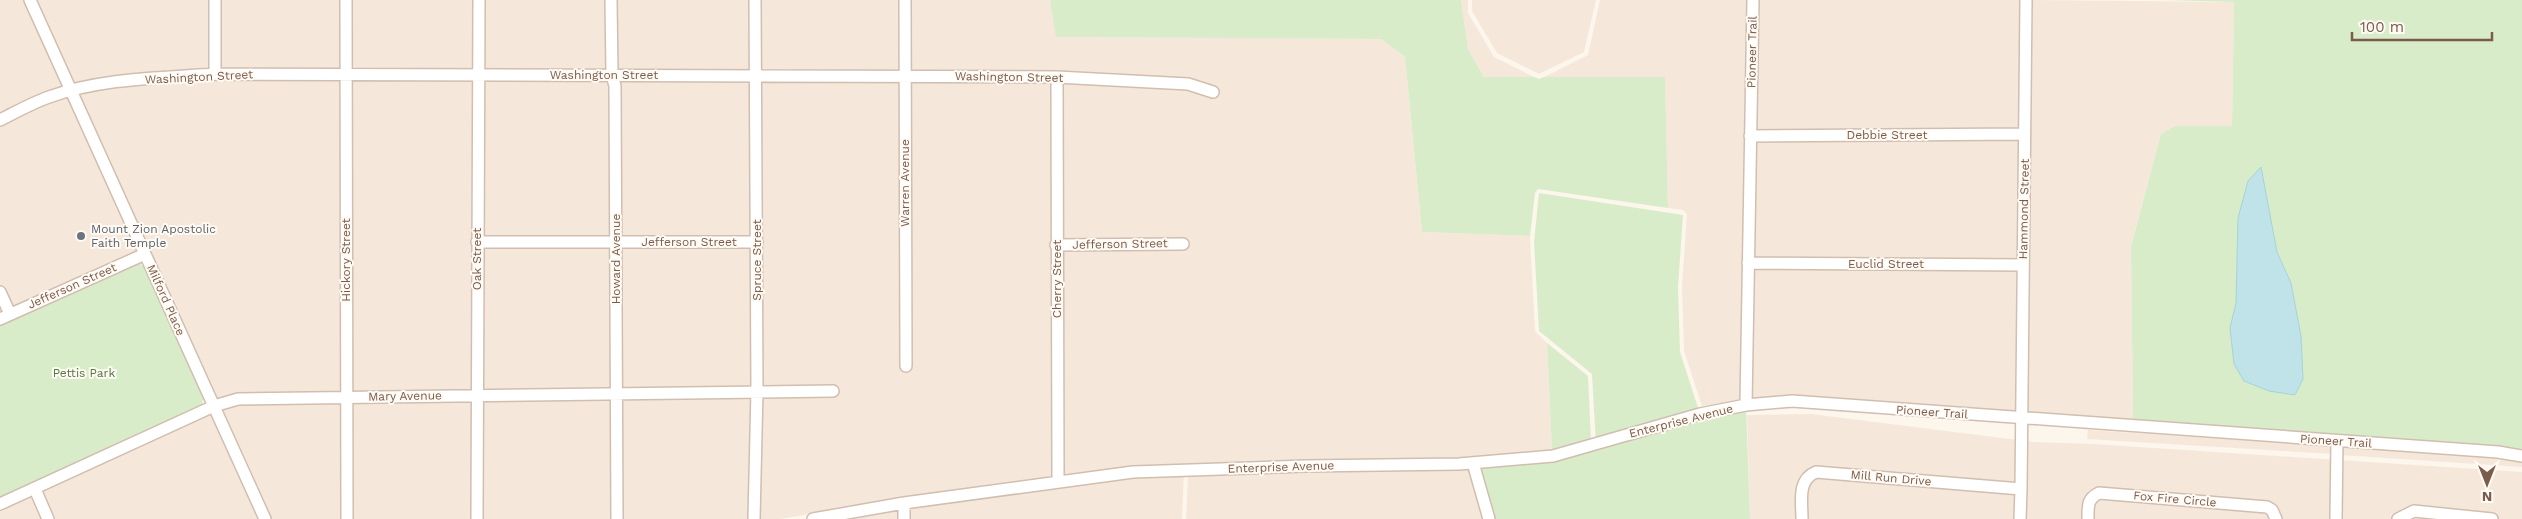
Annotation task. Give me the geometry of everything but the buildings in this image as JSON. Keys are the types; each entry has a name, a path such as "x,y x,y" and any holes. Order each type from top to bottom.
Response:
{"street":[{"name":"Milford Place","path":"30,0 265,519"},
{"path":"215,0 215,74"},
{"name":"Hickory Street","path":"346,0 347,519"},
{"name":"Oak Street","path":"478,519 477,242 479,0"},
{"name":"Howard Avenue","path":"611,0 612,75 615,86 617,519"},
{"name":"Spruce Street","path":"754,519 757,390 756,0"},
{"name":"Warren Avenue","path":"905,0 906,366"},
{"name":"Pioneer Trail","path":"1753,0 1746,405 1792,401 2498,452 2522,456"},
{"name":"Hammond Street","path":"2021,419 2026,0"},
{"name":"Washington Street","path":"0,120 48,97 72,90 121,81 215,74 1057,77 1188,84 1213,92"},
{"name":"Cherry Street","path":"1057,77 1058,481"},
{"name":"Debbie Street","path":"1750,136 2024,134"},
{"name":"Jefferson Street","path":"477,242 757,242"},
{"name":"Jefferson Street","path":"1056,245 1183,244"},
{"name":"Jefferson Street","path":"5,316 145,254"},
{"name":"Euclid Street","path":"1748,263 2023,265"},
{"path":"0,292 5,316"},
{"name":"Mary Avenue","path":"0,504 214,406 238,399 616,394 757,390 833,391"},
{"name":"Enterprise Avenue","path":"813,519 904,503 1133,472 1473,463 1553,456 1654,426 1746,405"},
{"path":"2020,519 2021,419"},
{"path":"2336,519 2337,441"},
{"path":"1473,463 1489,519"},
{"name":"Mill Run Drive","path":"1802,519 1802,484 1807,475 1816,472 2021,489"},
{"path":"35,489 48,519"},
{"name":"Fox Fire Circle","path":"2088,519 2088,502 2091,497 2099,492 2267,507 2272,510 2276,519"},
{"path":"904,503 904,519"},
{"path":"2398,519 2414,511 2492,519"}],"shaded area":[{"path":"0,0 755,0 754,519 0,519 0,504 214,406 145,254 0,319"},
{"path":"760,0 900,0 899,70 762,70"},
{"path":"910,0 1050,0 1057,37 1381,39 1405,57 1422,232 1530,236 1535,331 1547,343 1552,451 1459,459 1305,460 1133,466 1062,475 1061,250 1188,249 1187,238 1061,239 1062,82 1188,90 1216,98 1219,88 1189,79 1062,71 909,70"},
{"path":"1461,0 1468,0 1468,13 1494,57 1534,77 1484,77 1468,49"},
{"path":"1472,0 1596,0 1584,52 1539,74 1497,53 1472,11"},
{"path":"1600,0 1748,0 1741,400 1702,406 1684,351 1682,287 1687,214 1683,210 1668,208 1665,77 1544,77 1588,55"},
{"path":"1758,0 2021,0 2020,129 1755,131"},
{"path":"2030,0 2234,2 2232,126 2175,126 2161,134 2131,245 2133,422 2026,414"},
{"path":"762,81 899,81 902,371 911,371 909,81 1052,82 1053,476 899,498 781,519 759,519 762,396 837,396 837,385 762,385"},
{"path":"2020,140 2018,260 1753,258 1754,142"},
{"path":"1753,268 2018,270 2017,413 1751,399"},
{"path":"1811,414 2035,442 2093,444 2522,472 2522,519 1750,519 1747,415"},
{"path":"2088,430 2332,446 2332,454 2087,439"},
{"path":"2341,447 2482,456 2522,463 2522,467 2341,455"},
{"path":"1401,469 1470,469 1484,519 1186,519 1188,476"},
{"path":"1184,471 1182,519 813,519"}],"green space":[{"path":"1050,0 1461,0 1468,49 1484,77 1534,77 1539,79 1544,77 1665,77 1668,208 1538,189 1535,193 1530,236 1422,232 1405,57 1381,39 1056,37"},
{"path":"2165,0 2522,0 2522,451 2499,446 2133,422 2131,246 2161,134 2175,126 2232,126 2234,2","holes":["2261,167 2277,252 2291,283 2301,336 2303,379 2230,328 2236,303 2248,181"]},
{"path":"1539,193 1683,215 1678,287 1680,352 1700,414 1746,405 1750,519 1488,519 1473,463 1596,445 1592,374 1539,331 1534,242"},
{"name":"Pettis Park","path":"138,262 149,272 203,398 202,405 0,501 0,325"},
{"path":"1547,343 1588,376 1591,441 1552,451"}],"water":[{"path":"2261,167 2277,252 2291,283 2301,336 2303,379 2295,395 2269,391 2244,381 2234,364 2230,328 2236,303 2238,218 2248,181"}],"place":[{"name":"Mount Zion Apostolic Faith Temple","path":"81,236"}]}
